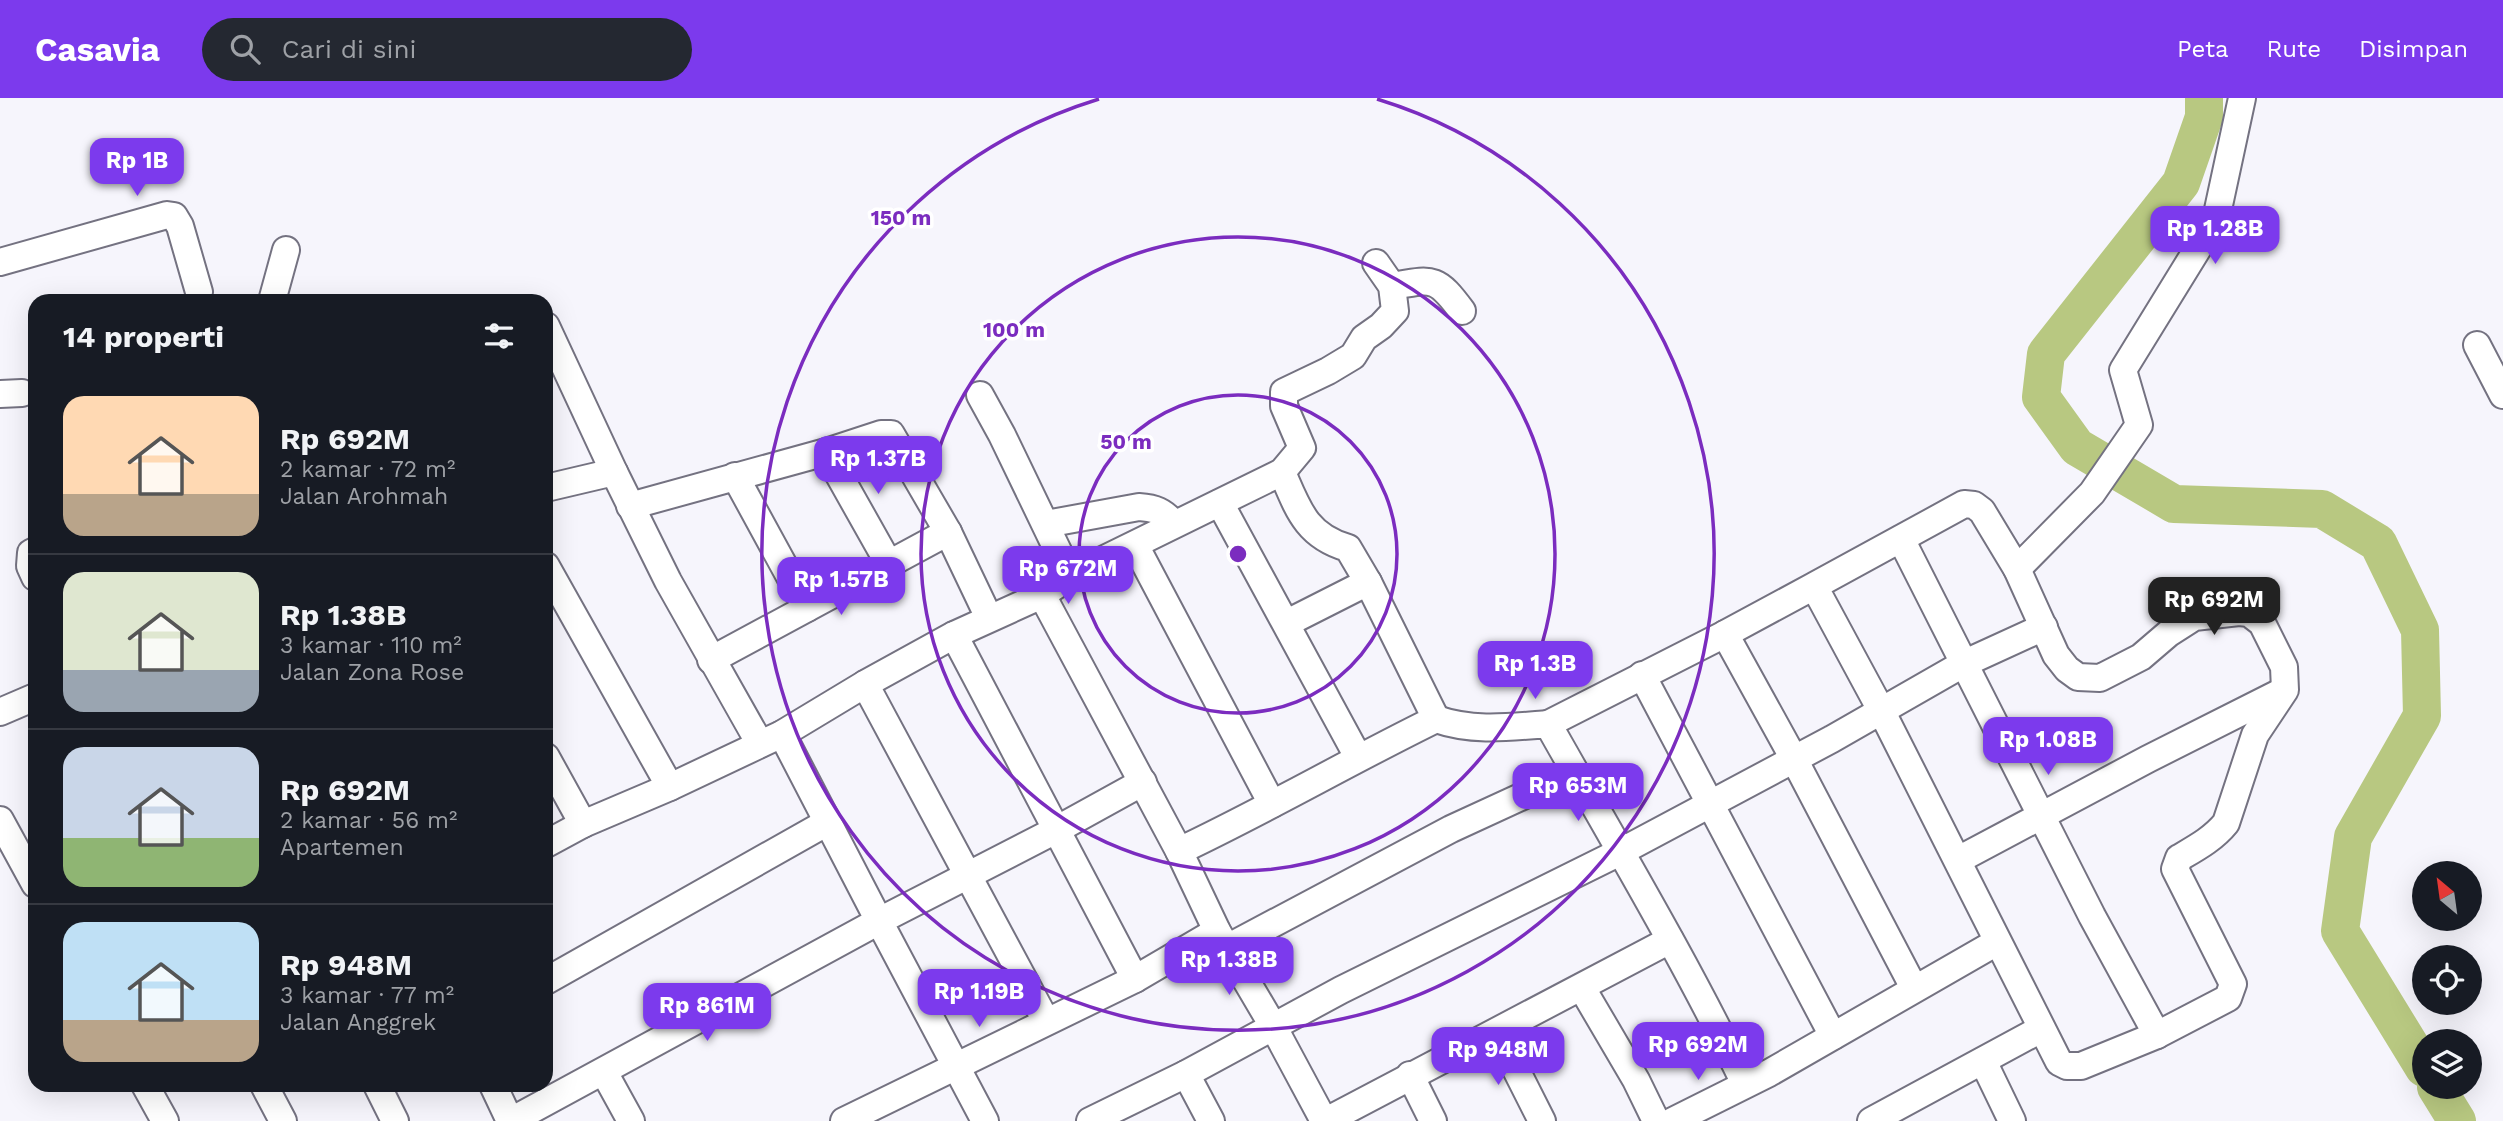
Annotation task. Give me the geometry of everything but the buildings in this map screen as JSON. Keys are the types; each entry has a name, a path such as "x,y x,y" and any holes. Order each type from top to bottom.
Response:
{"street":[{"path":"2017,569 2092,493 2140,425 2123,370 2216,219 2242,98"},
{"path":"0,262 167,215 174,216 180,226 198,292"},
{"path":"274,294 286,250"},
{"path":"553,840 771,739 954,635 1042,594 1070,576 1282,472 1302,448 1284,406 1284,392 1328,371 1356,353 1363,338 1381,326 1395,310 1392,286 1376,263"},
{"path":"1392,286 1426,281 1445,287 1462,311"},
{"path":"553,341 630,506 711,660 771,739 826,823 985,1121"},
{"path":"2477,345 2503,396"},
{"path":"980,395 1070,576"},
{"path":"630,506 826,452 881,434 891,434 948,532 989,618"},
{"path":"826,452 889,564"},
{"path":"553,486 614,472"},
{"path":"1282,472 1305,520 1315,533 1333,544 1348,548 1368,582 1436,719"},
{"path":"735,476 807,608"},
{"path":"1220,503 1358,757"},
{"path":"1179,851 1237,824 1358,757 1436,719 1487,729 1548,724 1725,634 1964,504 1974,505 1982,510 2017,569 2056,655 2067,669 2078,677 2100,678 2141,657 2169,633 2194,617 2217,613 2249,613 2262,623 2277,651 2284,667 2285,690 2255,734 2226,823 2210,839 2179,858 2175,869 2233,984 2228,998 2157,1035 2081,1066 2067,1066 2059,1062 1882,712 1814,586"},
{"path":"1046,524 1139,507 1153,508 1165,513 1174,524"},
{"path":"711,660 948,532"},
{"path":"1901,539 2092,916 2157,1035"},
{"path":"1135,545 1272,804"},
{"path":"553,578 670,787"},
{"path":"1287,624 1368,582"},
{"path":"1042,594 1143,782 1222,939 1325,1121 1670,940"},
{"path":"1093,1120 1273,1026 1622,851 1882,712 1964,664 2044,627"},
{"path":"1725,634 1914,988"},
{"path":"954,635 1135,979"},
{"path":"1642,675 1833,1036"},
{"path":"865,684 1046,1021"},
{"path":"1958,860 2285,690"},
{"path":"0,712 28,700"},
{"path":"1548,724 1622,851 1729,1048 1745,1084"},
{"path":"553,770 583,824"},
{"path":"844,1121 1046,1021 1575,772"},
{"path":"496,1092 511,1121 879,921 1143,782"},
{"path":"0,820 28,871"},
{"path":"553,977 826,823"},
{"path":"1673,1121 1769,1073 1997,942"},
{"path":"1582,988 1636,1080 1656,1121"},
{"path":"1871,1121 2041,1028"},
{"path":"1496,1032 1542,1121"},
{"path":"1983,1061 2012,1121"},
{"path":"604,1072 631,1121"},
{"path":"1186,1073 1211,1121"},
{"path":"1410,1075 1433,1121"},
{"path":"149,1092 165,1121"},
{"path":"268,1092 283,1121"},
{"path":"381,1092 396,1121"}],"waterway":[{"path":"2204,98 2204,117 2181,183 2046,354 2041,397 2077,447 2174,504 2322,509 2378,543 2420,630 2422,716 2353,837 2340,931 2412,1048"},
{"path":"2443,1099 2457,1121"}]}
